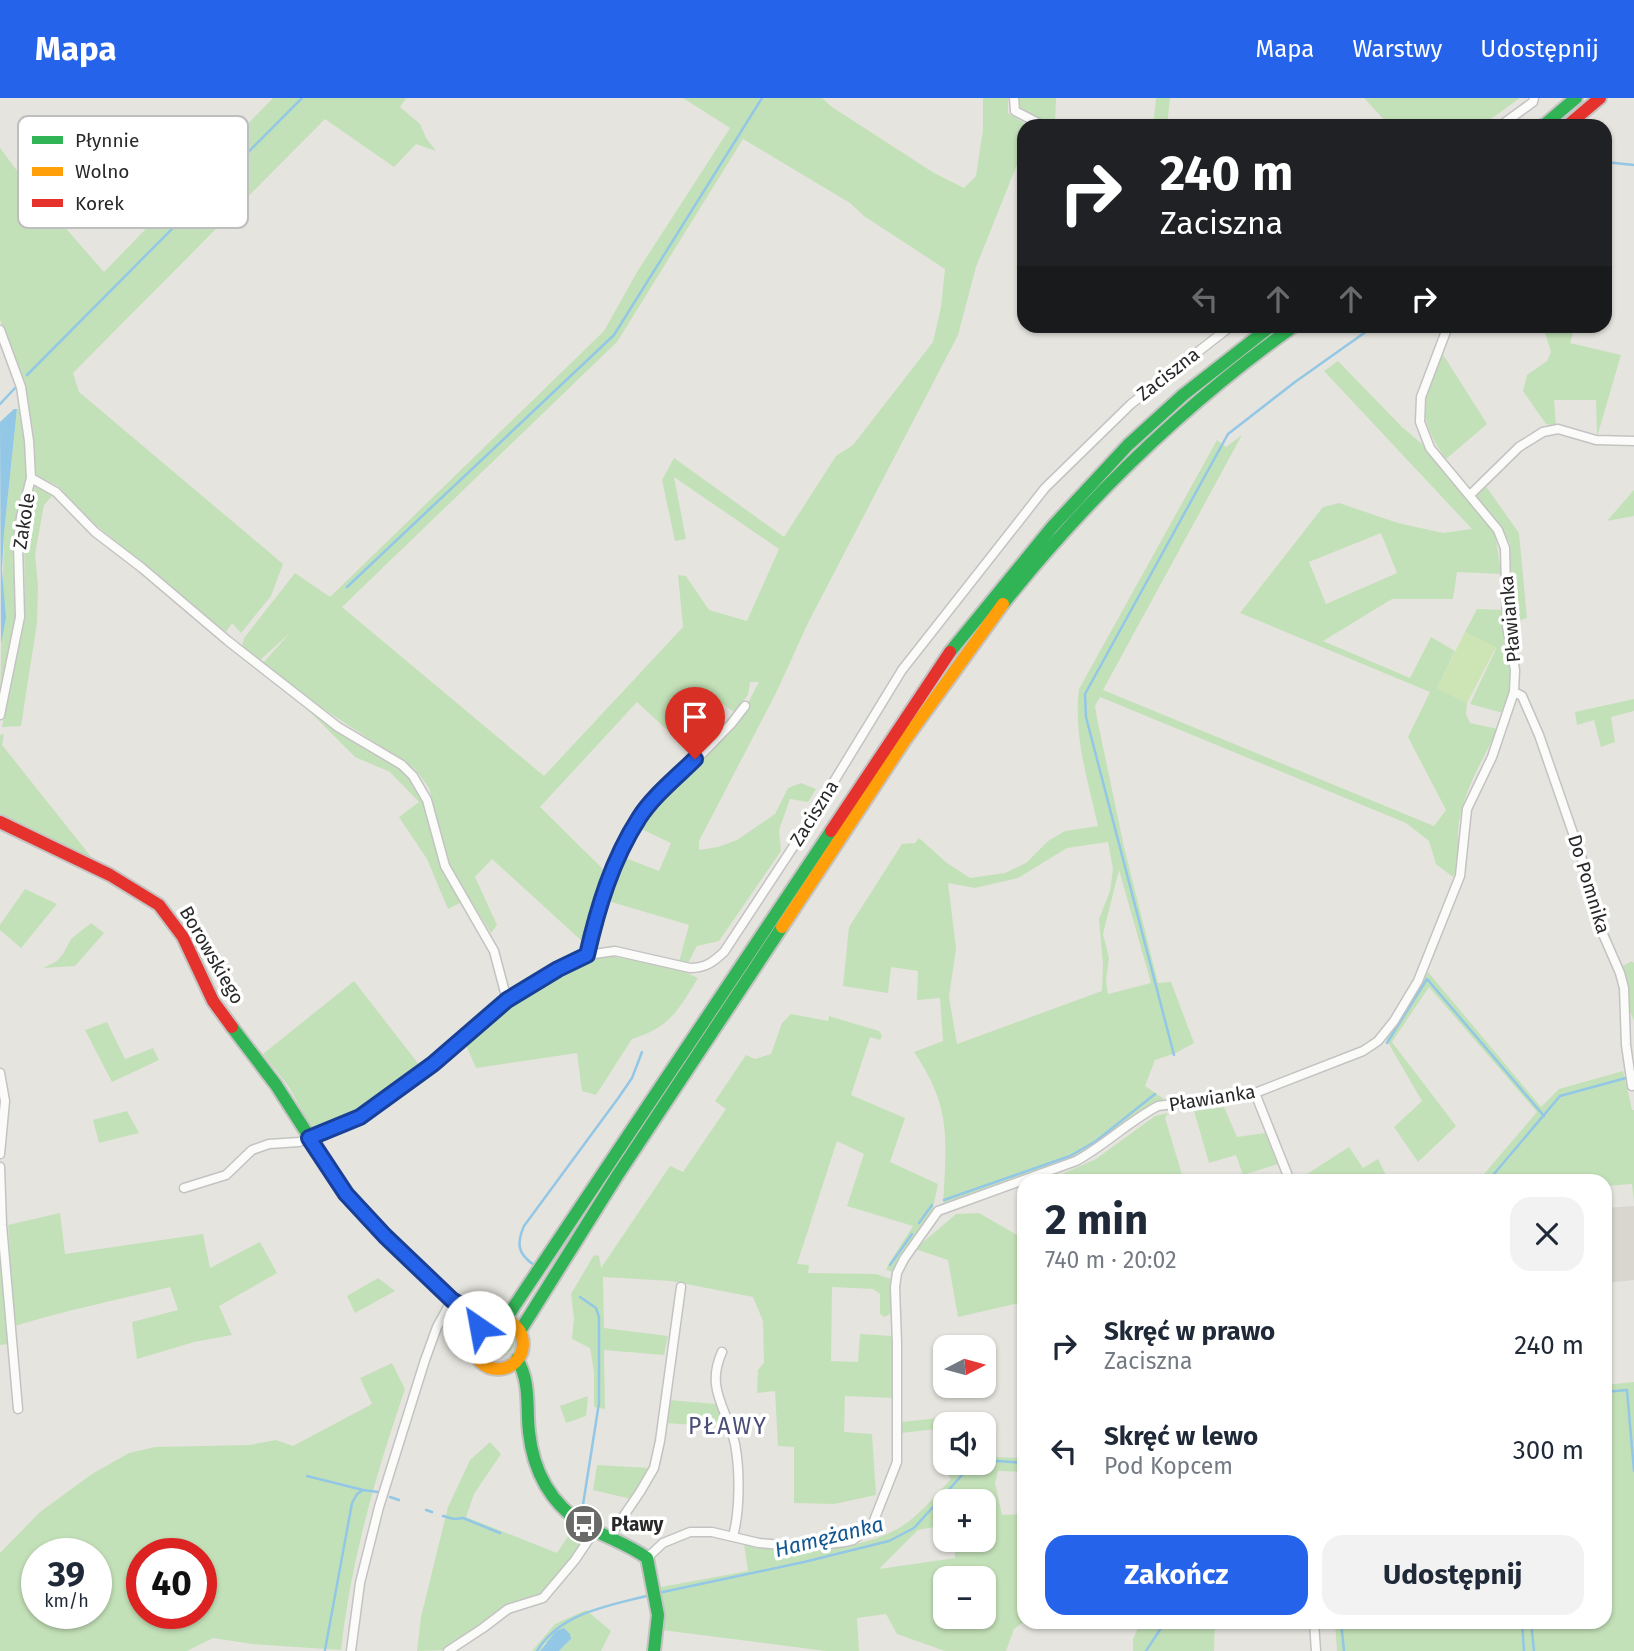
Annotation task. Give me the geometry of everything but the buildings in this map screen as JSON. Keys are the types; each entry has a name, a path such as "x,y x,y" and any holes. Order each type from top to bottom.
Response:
{"street":[{"path":"1014,98 1015,111 1030,119"},
{"path":"1551,119 1576,98"},
{"path":"1575,119 1600,98"},
{"path":"1509,119 1534,100"},
{"name":"Zakole","path":"0,330 21,387 27,420 31,478 21,517 18,544 20,617 0,715"},
{"name":"Zaciszna","path":"184,1188 226,1175 252,1150 309,1138 360,1117 433,1064 507,1000 587,955 615,951 690,968 703,968 724,952 803,832 902,670 1020,519 1045,488 1130,404 1222,333"},
{"path":"505,1320 957,642 1026,555 1102,471 1176,402 1262,333"},
{"path":"520,1331 505,1320 488,1321 479,1327 475,1334 474,1350 481,1362 497,1368 514,1362 523,1346 520,1331 553,1276 693,1059 968,652 1036,564 1113,481 1197,405 1285,333"},
{"name":"Pławianka","path":"1040,1174 1093,1152 1143,1114 1158,1106 1255,1093 1363,1051 1378,1041 1394,1021 1418,981 1460,876 1466,809 1492,757 1514,692 1515,670 1507,626 1505,548 1498,530 1430,448 1420,422 1421,397 1445,333"},
{"path":"1470,495 1519,447 1543,432 1558,429 1596,440 1634,441"},
{"path":"31,478 56,492 95,532 338,727 402,765 414,776 427,800 446,866 494,951 507,1000"},
{"name":"Do Pomnika","path":"1514,692 1522,696 1544,748 1584,865 1592,909 1622,981 1632,1086"},
{"path":"587,955 598,907 612,870 640,817 731,724 745,706"},
{"name":"Borowskiego","path":"0,822 110,875 159,905 183,937 213,1001 276,1085 346,1194 385,1236 452,1300"},
{"path":"0,1073 5,1101 0,1154"},
{"path":"1255,1093 1287,1174"},
{"path":"0,1167 2,1225 18,1409"},
{"name":"Pławianka","path":"647,1558 663,1543 679,1535 702,1531 774,1545 821,1545 853,1540 873,1523 897,1462 896,1276 904,1259 938,1211 1017,1182"},
{"path":"610,1536 654,1468 681,1287"},
{"path":"452,1300 488,1321"},
{"path":"452,1300 475,1334"},
{"path":"351,1651 360,1583 379,1507 425,1360 437,1327 452,1300"},
{"path":"722,1352 715,1367 714,1380 736,1454 737,1493 733,1536"},
{"path":"514,1362 529,1394 530,1447 538,1474 569,1514 595,1530 631,1546 647,1558 658,1615 654,1651"},
{"path":"448,1651 508,1609 543,1598 575,1560 595,1530"},
{"path":"1314,1629 1316,1651"}],"green space":[{"path":"273,98 406,98 400,107 420,124 436,151 416,144 394,167 325,119 248,197 248,124"},
{"path":"683,98 822,98 934,173 964,188 976,176 983,130 983,98 1008,98 1008,113 1018,119 1017,164 976,267 958,335 808,623 776,693 699,841 699,850 737,840 775,814 788,788 801,783 816,789 808,802 790,799 779,830 781,851 719,941 697,946 687,965 679,962 689,925 605,900 623,857 659,871 671,843 639,828 644,817 738,722 759,682 750,682 748,695 734,712 716,699 678,740 637,702 540,807 607,873 585,944 492,859 475,877 497,925 491,933 450,867 429,788 415,769 325,710 262,664 290,633 259,661 242,646 244,638 295,573 330,597 604,331 637,272 730,128","holes":["743,139 850,203 864,216 945,269 941,307 933,342 853,445 836,456 784,537 674,458 662,480 675,541 686,539 674,477 779,549 747,621 709,610 686,576 678,575 683,627 544,776 342,607 617,342"]},
{"path":"1019,98 1056,98 1055,119 1042,119 1019,108"},
{"path":"1156,98 1170,98 1168,119 1154,119"},
{"path":"1364,98 1520,98 1491,119 1384,119"},
{"path":"0,148 18,172 18,228 66,228 104,272 147,228 217,228 73,373 79,392 283,564 271,596 241,633 232,623 226,632 91,521 58,486 35,475 32,421 29,418 17,361 0,320"},
{"path":"1545,333 1573,333 1570,343 1621,355 1597,437 1596,400 1554,400 1556,426 1546,424 1523,391 1527,375 1547,361 1551,352"},
{"path":"1442,353 1487,424 1446,459 1429,430 1425,407"},
{"path":"1338,361 1422,444 1495,532 1501,574 1457,572 1453,599 1392,599 1323,641 1410,678 1431,637 1455,651 1437,688 1467,703 1466,714 1470,723 1498,729 1475,774 1462,809 1458,829 1458,857 1453,877 1436,864 1429,841 1406,823 1100,697 1095,706 1097,718 1124,847 1158,983 1171,982 1194,1043 1155,1060 1145,1086 1164,1099 1144,1110 1091,1149 1032,1174 1017,1174 1017,1180 943,1207 945,1144 941,1109 927,1072 914,1052 943,1041 940,998 917,1000 918,971 891,967 888,993 843,986 849,927 902,844 915,843 919,838 947,863 970,878 1005,873 1026,863 1048,841 1065,831 1098,826 1080,741 1079,689 1217,440 1226,447 1242,435 1103,690 1434,826 1446,810 1408,737 1430,692 1240,613 1323,507 1339,503 1398,523 1443,533 1472,529 1324,371","holes":["1381,533 1397,573 1326,604 1309,562","1108,842 1113,869 1110,891 1099,919 1102,991 957,1044 949,997 956,948 948,883 975,888 1018,878 1067,848","1119,870 1151,983 1108,994 1106,981 1109,958 1103,934"]},
{"path":"17,409 23,409 27,478 15,539 16,615 0,699 4,533"},
{"path":"35,484 54,494 44,505 35,554 37,623 21,726 2,727 23,625 24,533"},
{"path":"1485,485 1519,533 1527,618 1513,622 1510,543 1476,495"},
{"path":"1634,490 1634,516 1607,521"},
{"path":"1477,609 1503,610 1511,686 1503,713 1470,704 1496,649 1465,632"},
{"path":"1465,632 1496,647 1467,703 1437,688"},
{"path":"1634,699 1634,711 1611,717 1615,742 1601,747 1594,720 1577,725 1575,712"},
{"path":"308,710 398,766 411,778 424,802 462,902 448,909 427,859 399,817 419,802 390,772 355,757"},
{"path":"4,734 2,745 92,858 0,816 0,735"},
{"path":"25,889 57,904 21,948 0,930 0,925"},
{"path":"91,923 104,933 75,966 43,968 57,961 71,939"},
{"path":"606,955 678,969 698,978 672,1016 656,1029 632,1039 596,1095 582,1091 577,1053 476,1068 466,1045 496,1016 548,979 586,961"},
{"path":"1632,961 1634,1021 1628,1007 1621,967"},
{"path":"1428,972 1541,1107 1559,1089 1623,1071 1634,1110 1634,1202 1632,1184 1612,1185 1612,1174 1484,1174 1537,1112 1429,987 1392,1042 1456,1126 1418,1162 1394,1127 1422,1101 1386,1039"},
{"path":"354,981 420,1066 354,1116 339,1124 312,1129 289,1087 263,1054"},
{"path":"791,1014 828,1021 829,1016 879,1031 882,1035 880,1040 870,1037 851,1095 905,1118 890,1162 938,1184 931,1217 916,1235 894,1272 886,1270 913,1226 847,1206 864,1154 837,1141 797,1264 809,1265 808,1273 876,1274 891,1279 891,1313 885,1317 880,1314 880,1294 873,1289 832,1287 831,1361 858,1362 860,1334 892,1336 894,1398 845,1396 844,1432 872,1434 876,1495 834,1504 794,1503 794,1447 778,1446 775,1391 757,1393 758,1370 764,1363 763,1321 753,1297 671,1281 603,1277 604,1328 668,1336 664,1355 604,1350 605,1409 594,1407 594,1372 590,1348 572,1339 574,1318 571,1294 594,1255 599,1256 601,1268 670,1166 683,1172 726,1109 715,1101 746,1055 755,1059 771,1054 782,1023"},
{"path":"107,1022 125,1059 153,1048 159,1060 112,1082 85,1030"},
{"path":"1224,1107 1237,1137 1265,1133 1278,1164 1243,1174 1236,1155 1209,1163 1194,1111"},
{"path":"127,1111 139,1133 99,1143 93,1120"},
{"path":"1168,1113 1165,1118 1182,1174 1062,1174 1096,1159 1155,1116"},
{"path":"1349,1147 1363,1168 1378,1159 1386,1174 1307,1174"},
{"path":"60,1213 65,1254 203,1234 210,1268 260,1242 277,1273 219,1306 232,1335 194,1342 137,1359 132,1322 178,1310 170,1287 15,1326 8,1225"},
{"path":"979,1213 1017,1235 1017,1304 958,1317 948,1260 915,1249 956,1214"},
{"path":"0,1229 7,1344 0,1345"},
{"path":"378,1278 395,1291 355,1313 347,1296"},
{"path":"507,1324 514,1331 514,1345 508,1352 489,1362 482,1354 484,1337"},
{"path":"392,1363 405,1389 384,1453 358,1550 341,1650 252,1644 213,1638 187,1651 0,1651 0,1553 40,1512 92,1474 129,1453 155,1447 249,1445 276,1440 293,1446 372,1404 360,1378"},
{"path":"1634,1382 1634,1651 1337,1651 1335,1629 1612,1629 1612,1384"},
{"path":"588,1396 586,1416 566,1423 560,1406"},
{"path":"669,1400 716,1404 724,1427 665,1423"},
{"path":"933,1419 933,1429 901,1433 901,1422"},
{"path":"490,1442 501,1454 474,1494 466,1517 557,1553 574,1527 583,1540 559,1576 542,1594 445,1650 417,1651 421,1617 448,1507 470,1460"},
{"path":"996,1457 1017,1458 1017,1472 998,1471 995,1483 1002,1515 1017,1514 1017,1627 1006,1651 945,1651 897,1634 886,1614 857,1618 859,1651 826,1651 662,1630 661,1587 748,1571 744,1544 783,1549 823,1549 863,1542 899,1528 933,1499 933,1527 918,1530 879,1569 955,1558 955,1552 996,1552 996,1489 942,1489 951,1479 948,1475 996,1475"},
{"path":"597,1465 650,1468 631,1499 593,1490"},
{"path":"586,1610 611,1631 601,1651 559,1651 571,1639 545,1643 540,1651 532,1651 555,1624"},
{"path":"1138,1629 1215,1629 1214,1651 1133,1651 1133,1639"}],"shaded area":[{"path":"1634,1206 1634,1280 1612,1282 1612,1208"}],"water":[{"path":"17,409 2,570 6,618 1,644 0,422"},
{"path":"564,1628 571,1639 559,1651 540,1651 556,1631"}],"waterway":[{"path":"248,152 302,98"},
{"path":"347,587 614,335 762,98"},
{"path":"1612,163 1634,165"},
{"path":"27,375 173,228"},
{"path":"1174,1055 1086,717 1085,694 1228,434 1364,333"},
{"path":"0,404 17,386"},
{"path":"1387,1043 1427,979 1544,1116"},
{"path":"534,1265 520,1248 524,1226 632,1078 642,1052"},
{"name":"Pławianka","path":"1494,1174 1560,1096 1626,1078"},
{"path":"1018,1174 1070,1156 1096,1141 1155,1094"},
{"path":"944,1200 1017,1175"},
{"path":"919,1223 932,1205"},
{"path":"890,1265 912,1234"},
{"path":"580,1297 596,1308 599,1317 599,1403 582,1511"},
{"path":"1612,1391 1627,1390 1634,1471"},
{"name":"Hamężanka","path":"658,1593 889,1541 914,1528 963,1474 997,1461 1017,1462"},
{"path":"307,1476 363,1490"},
{"path":"325,1650 352,1503 363,1490 378,1492"},
{"path":"390,1497 399,1500"},
{"path":"426,1510 432,1512"},
{"path":"443,1516 463,1518 500,1533"},
{"path":"537,1651 559,1627 572,1619 603,1607 650,1595"},
{"path":"1146,1651 1160,1629"},
{"path":"1342,1629 1344,1651"},
{"path":"1522,1629 1524,1651"},
{"path":"1532,1629 1534,1651"}],"traffic: fast":[{"path":"1551,119 1576,98"},
{"path":"950,652 1052,527 1128,445 1183,395 1262,333"},
{"path":"1003,604 1068,528 1139,455 1214,388 1285,333"},
{"path":"505,1320 831,831"},
{"path":"520,1331 617,1176 782,927"},
{"path":"232,1027 276,1085 346,1194 385,1236 452,1300 475,1334"},
{"path":"517,1359 526,1386 531,1446 540,1473 553,1497 573,1517 647,1558 658,1615 654,1651"}],"traffic: slow":[{"path":"782,927 905,740 1003,604"},
{"path":"456,1302 488,1321"},
{"path":"498,1319 516,1326 523,1344 516,1362 498,1369 480,1362 473,1344 480,1326 498,1319"}],"traffic: jam":[{"path":"1575,119 1600,98"},
{"path":"831,831 950,652"},
{"path":"0,822 110,875 159,905 183,937 213,1001 232,1027"}],"place":[{"name":"Pławy","path":"584,1524"}],"district":[{"name":"PŁAWY","path":"728,1426"}],"route":[{"path":"479,1327 488,1321 452,1300 385,1236 346,1194 309,1138 360,1117 433,1064 507,1000 587,955 598,907 612,870 640,817 695,759"}]}
